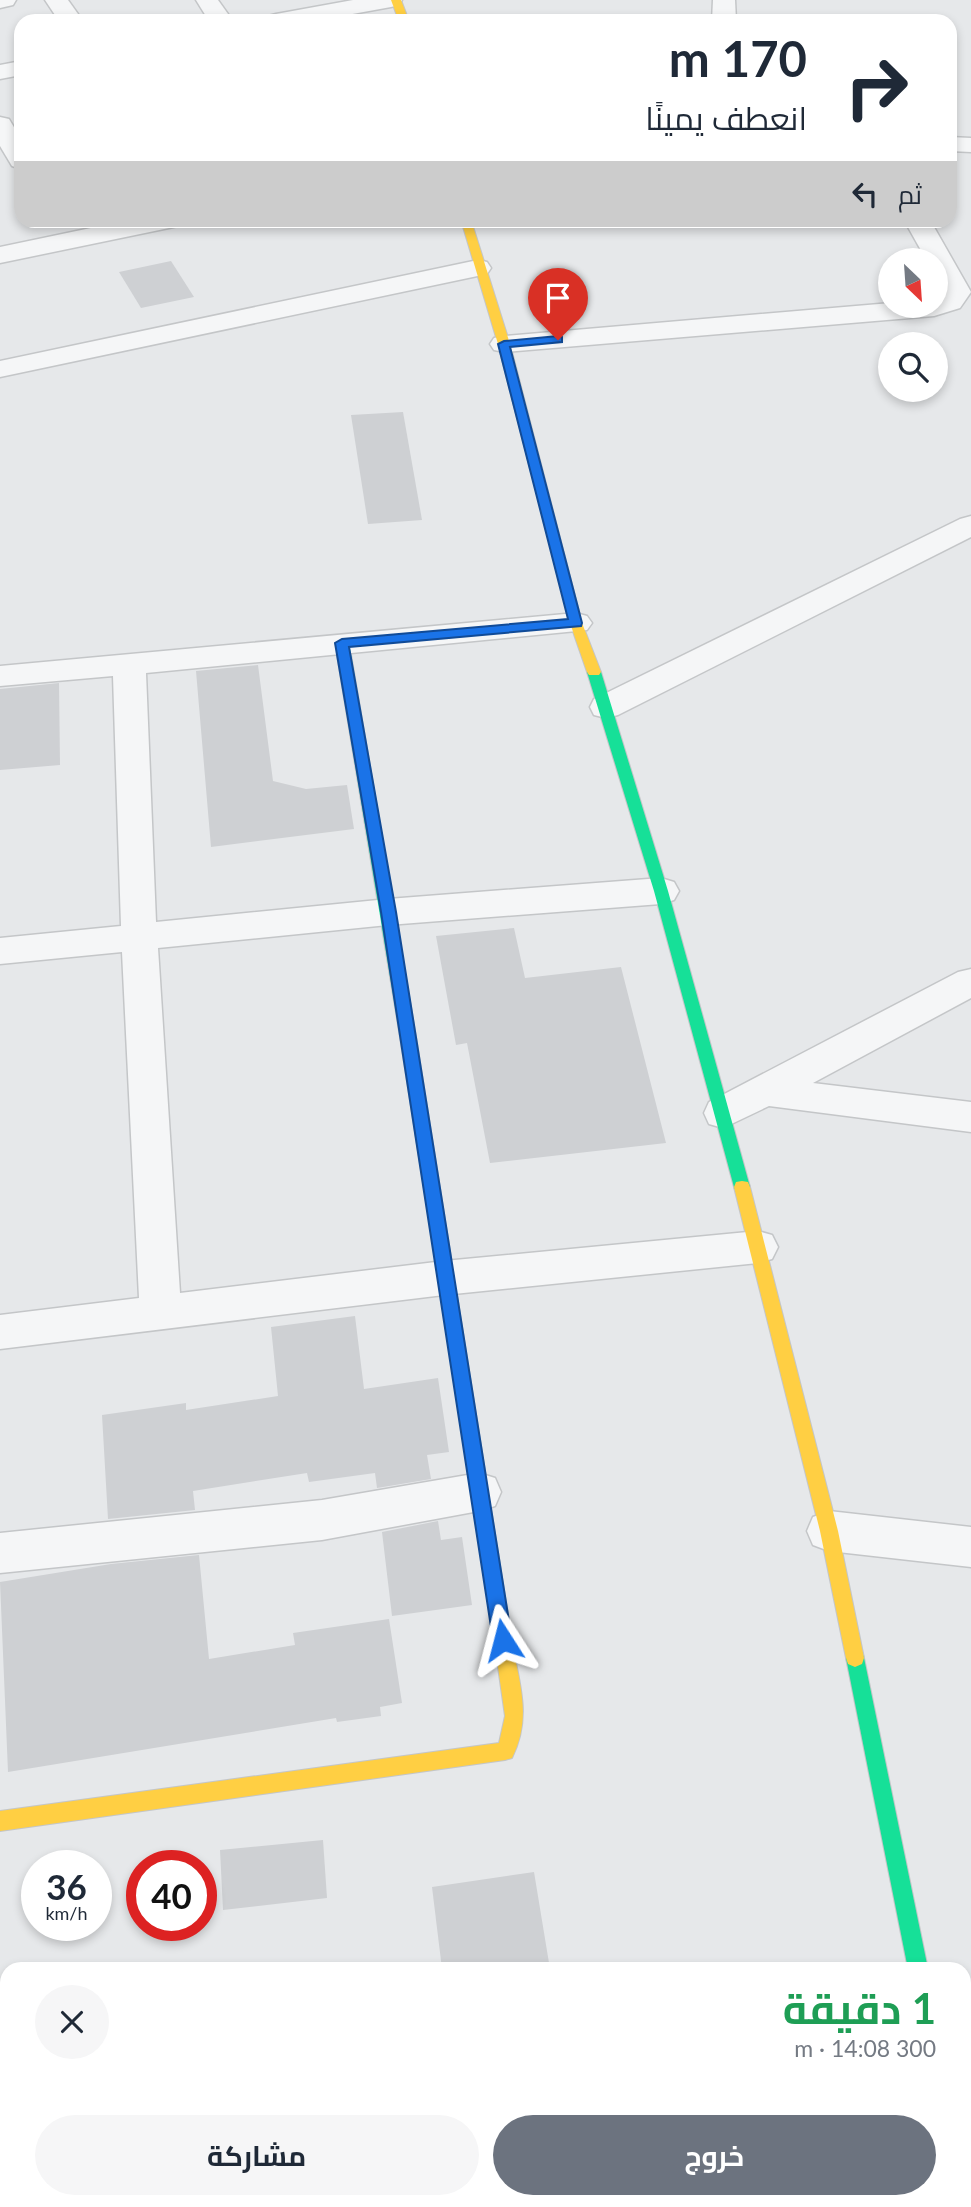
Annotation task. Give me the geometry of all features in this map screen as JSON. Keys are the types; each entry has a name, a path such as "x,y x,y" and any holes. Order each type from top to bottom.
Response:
{"street":[{"path":"315,14 394,0"},
{"path":"0,124 14,149"},
{"path":"0,256 61,231 90,228"},
{"path":"468,228 478,268 504,344 576,623 606,707 661,891 758,1247 829,1531 917,1962"},
{"path":"504,344 934,308 950,302 958,293 922,228"},
{"path":"0,369 478,268"},
{"path":"606,707 971,525"},
{"path":"0,676 576,623"},
{"path":"0,1821 505,1751 514,1738 515,1714 388,912 342,643"},
{"path":"130,664 139,937 160,1312"},
{"path":"0,951 388,912 661,891"},
{"path":"723,1113 971,982"},
{"path":"763,1091 971,1116"},
{"path":"0,1332 444,1278 758,1247"},
{"path":"0,1553 322,1520 479,1492"},
{"path":"829,1531 971,1547"}],"building":[{"path":"171,261 194,297 141,308 119,272"},
{"path":"403,412 422,520 368,524 351,415"},
{"path":"258,665 273,781 306,789 347,785 354,829 211,847 196,671"},
{"path":"59,683 60,765 0,770 0,689"},
{"path":"514,928 525,978 621,967 666,1143 490,1163 467,1043 456,1045 436,936"},
{"path":"355,1316 364,1389 438,1378 449,1452 427,1455 431,1479 377,1488 375,1473 309,1482 307,1473 193,1491 195,1510 108,1519 102,1415 186,1403 186,1410 278,1396 271,1327"},
{"path":"438,1521 441,1540 462,1537 472,1605 392,1616 382,1532"},
{"path":"199,1555 209,1659 295,1645 293,1633 389,1619 402,1703 380,1707 381,1716 337,1722 336,1718 8,1772 0,1582 111,1564"},
{"path":"323,1840 327,1898 223,1910 220,1850"},
{"path":"534,1872 549,1962 441,1962 432,1887"}],"traffic: fast":[{"path":"342,643 408,1037"},
{"path":"594,672 661,891 742,1187"},
{"path":"450,1302 505,1653"},
{"path":"855,1658 917,1962"}],"traffic: slow":[{"path":"396,0 401,14"},
{"path":"468,228 504,344 576,623 594,672"},
{"path":"742,1187 829,1531 855,1658"},
{"path":"0,1821 505,1751 511,1740 515,1716 505,1653"}],"traffic: jam":[{"path":"408,1037 450,1302"}],"route":[{"path":"503,1640 388,912 342,643 576,623 504,344 558,340"}]}
